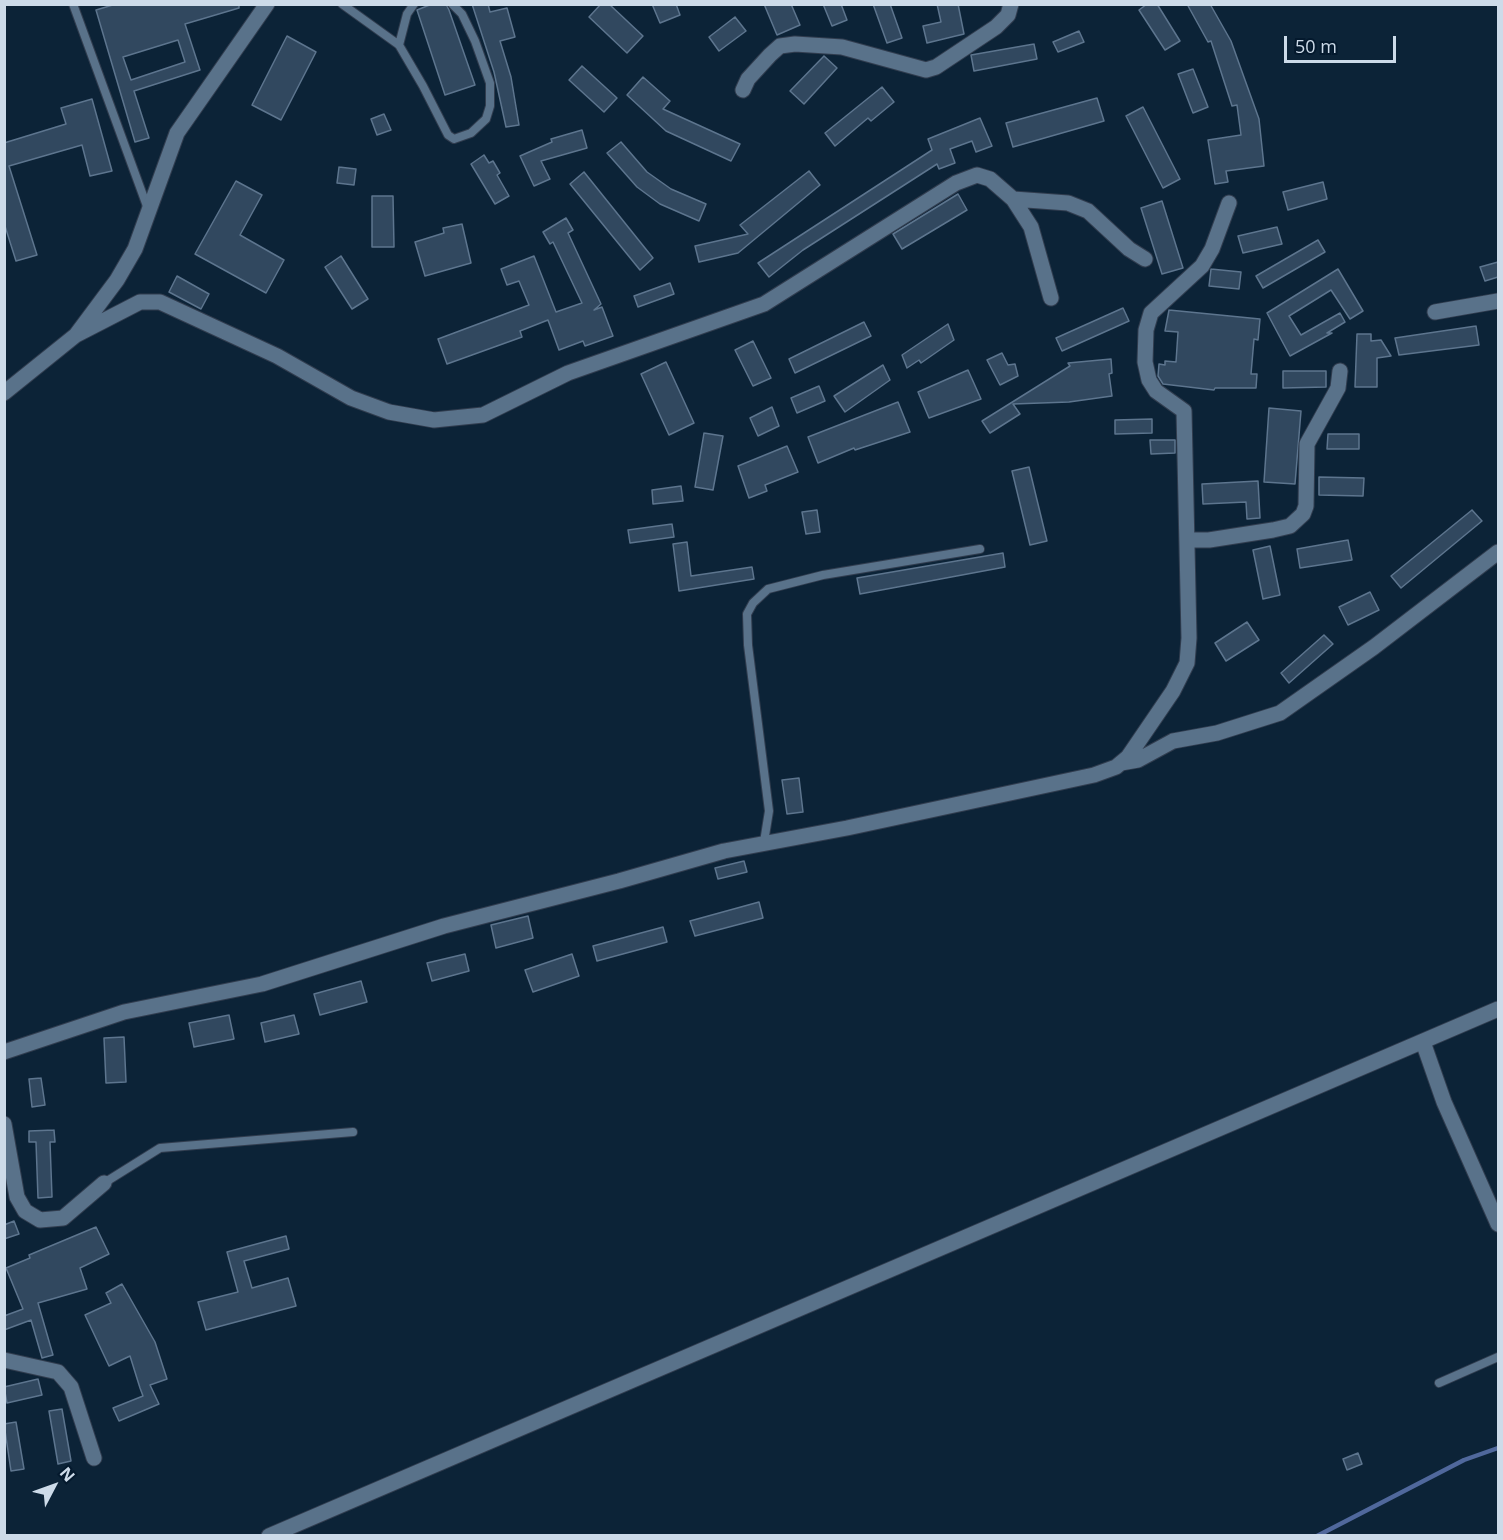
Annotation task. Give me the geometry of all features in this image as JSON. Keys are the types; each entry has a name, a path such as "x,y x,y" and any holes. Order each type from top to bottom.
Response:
{"street":[{"path":"76,335 117,280 135,249 177,134 267,4"},
{"path":"743,90 748,79 780,46 795,44 842,47 926,70 936,67 996,27 1008,15 1011,4"},
{"path":"4,393 76,335 140,302 159,302 277,356 351,398 389,412 434,420 483,415 568,373 764,304 956,183 976,175 990,179 1013,199 1031,227 1051,298"},
{"path":"1013,199 1068,203 1088,212 1129,249 1145,259"},
{"path":"1121,763 1173,692 1187,663 1189,540 1184,411 1176,403 1156,392 1149,380 1145,362 1146,330 1151,313 1202,266 1212,249 1229,203"},
{"path":"1435,312 1498,301"},
{"path":"1189,540 1209,540 1274,530 1290,526 1303,514 1306,506 1306,444 1338,388 1340,371"},
{"path":"4,1052 124,1012 262,984 444,926 764,842 847,828 1094,775 1121,763 1138,760 1173,741 1217,733 1280,713 1374,647 1498,552"},
{"path":"269,1536 1498,1010"},
{"path":"1423,1042 1444,1102 1498,1224"},
{"path":"4,1124 17,1197 25,1211 40,1220 63,1218 104,1183"},
{"path":"4,1360 58,1372 71,1387 94,1458"}],"lane":[{"path":"73,4 148,210"},
{"path":"342,4 399,45 448,135 454,139 471,133 486,119 490,106 490,83 475,41 462,14 452,4"},
{"path":"399,45 407,14 414,4"},
{"path":"764,842 770,811 748,645 747,614 753,603 768,589 823,575 980,549"},
{"path":"104,1183 160,1148 353,1132"},
{"path":"1439,1383 1498,1357"}],"building":[{"path":"116,4 239,4 239,8 185,24 200,70 134,91 149,138 135,142 96,10","holes":["178,40 185,62 131,80 123,57"]},
{"path":"432,4 446,4 475,85 445,95 417,10"},
{"path":"472,4 488,4 490,12 507,8 515,37 500,41 511,77 519,125 506,127 494,72"},
{"path":"601,4 609,4 643,36 627,53 589,17"},
{"path":"652,4 676,4 680,15 660,23"},
{"path":"764,4 791,4 800,25 777,35"},
{"path":"823,4 841,4 847,20 832,26"},
{"path":"873,4 890,4 902,38 887,43"},
{"path":"937,4 958,4 964,34 927,43 923,26 941,22"},
{"path":"1147,4 1157,4 1180,41 1165,50 1139,10"},
{"path":"1187,4 1210,4 1231,41 1259,119 1264,166 1226,171 1228,182 1215,184 1208,140 1241,135 1237,105 1232,106 1211,41 1208,42"},
{"path":"735,17 746,31 719,51 709,37"},
{"path":"1079,31 1084,42 1058,52 1053,42"},
{"path":"287,36 316,52 281,120 252,105"},
{"path":"1034,44 1037,59 974,71 971,55"},
{"path":"824,56 837,68 804,104 790,91"},
{"path":"582,66 617,98 604,112 569,80"},
{"path":"1193,69 1208,107 1193,113 1178,74"},
{"path":"643,77 670,101 663,109 740,144 731,161 666,131 627,95"},
{"path":"882,87 894,102 871,121 868,118 835,146 825,133"},
{"path":"1097,98 1104,121 1013,147 1006,123"},
{"path":"92,99 112,171 90,176 82,145 9,166 37,255 16,261 4,223 4,143 66,124 61,108"},
{"path":"1143,107 1180,179 1163,188 1126,116"},
{"path":"384,114 391,130 377,135 371,119"},
{"path":"980,118 992,146 976,152 972,141 950,149 955,163 939,169 937,164 803,250 769,277 758,263 932,150 928,139"},
{"path":"582,130 587,148 541,161 550,179 534,186 520,156 552,142 551,139"},
{"path":"621,142 647,172 671,189 706,204 699,221 660,204 637,187 607,153"},
{"path":"484,155 489,163 493,161 500,173 497,175 509,196 495,204 471,164"},
{"path":"339,167 356,169 354,185 337,183"},
{"path":"809,171 820,185 738,253 699,262 695,246 748,234 740,225"},
{"path":"584,172 653,258 640,270 570,184"},
{"path":"236,181 262,195 240,235 284,260 266,293 195,254"},
{"path":"1323,182 1327,199 1288,210 1283,192"},
{"path":"958,194 967,210 902,249 893,234"},
{"path":"372,196 393,196 394,247 372,247"},
{"path":"1162,201 1183,268 1162,274 1141,208"},
{"path":"566,218 573,230 568,233 601,304 594,310 602,307 613,336 585,346 583,341 559,350 548,320 520,331 522,337 447,364 438,339 529,305 519,281 507,285 501,269 534,256 556,312 582,303 553,242 550,244 543,232"},
{"path":"462,224 471,263 425,276 415,242 444,233 443,228"},
{"path":"1277,227 1282,244 1243,253 1238,236"},
{"path":"1318,240 1325,252 1263,288 1256,276"},
{"path":"341,256 368,299 352,309 325,267"},
{"path":"1498,262 1498,277 1485,281 1480,267"},
{"path":"1211,269 1241,272 1239,289 1209,286"},
{"path":"1338,269 1363,311 1350,319 1331,290 1289,316 1301,335 1340,313 1345,322 1327,333 1332,333 1290,356 1267,313"},
{"path":"177,276 209,294 201,309 169,292"},
{"path":"670,283 674,294 638,307 634,296"},
{"path":"1123,308 1129,321 1062,351 1056,338"},
{"path":"1169,310 1260,319 1258,340 1254,339 1251,374 1257,374 1256,388 1215,388 1214,390 1163,384 1158,376 1159,364 1165,365 1165,361 1176,362 1178,332 1165,331"},
{"path":"864,322 871,336 795,373 789,359"},
{"path":"948,324 954,340 921,363 919,360 907,368 902,355"},
{"path":"1476,326 1479,345 1399,355 1395,338"},
{"path":"1357,334 1371,334 1371,341 1381,340 1391,356 1377,358 1377,387 1355,387"},
{"path":"753,341 771,378 753,386 735,350"},
{"path":"1002,353 1008,365 1015,364 1018,376 1000,385 987,360"},
{"path":"1111,359 1112,373 1109,374 1112,396 1069,402 1013,404 1020,414 990,433 982,421 1070,366 1068,363"},
{"path":"666,362 694,423 669,435 641,374"},
{"path":"883,365 890,380 845,412 834,396"},
{"path":"968,370 981,399 929,418 918,392"},
{"path":"1283,371 1326,371 1326,387 1283,388"},
{"path":"819,386 825,401 797,413 791,398"},
{"path":"898,402 910,432 855,450 854,448 818,463 808,437"},
{"path":"772,407 779,426 758,436 750,418"},
{"path":"1269,408 1301,411 1295,484 1264,482"},
{"path":"1152,419 1152,433 1115,434 1115,420"},
{"path":"704,433 723,436 713,490 695,487"},
{"path":"1328,434 1359,434 1359,449 1327,449"},
{"path":"1150,440 1175,440 1175,453 1151,454"},
{"path":"787,446 798,472 765,485 767,491 749,498 738,466"},
{"path":"1029,467 1047,541 1030,545 1012,471"},
{"path":"1319,477 1364,478 1363,496 1319,495"},
{"path":"1258,481 1260,518 1247,519 1246,502 1203,504 1202,484"},
{"path":"681,486 683,501 653,504 652,490"},
{"path":"817,510 820,532 806,534 802,512"},
{"path":"1472,510 1482,521 1401,588 1391,576"},
{"path":"672,524 674,537 630,543 628,530"},
{"path":"1348,540 1352,560 1300,568 1297,549"},
{"path":"687,542 691,576 752,567 754,579 679,591 673,544"},
{"path":"1270,546 1280,595 1263,599 1253,550"},
{"path":"1003,553 1005,567 860,594 857,578"},
{"path":"1370,592 1379,610 1348,625 1339,607"},
{"path":"1247,622 1259,640 1226,661 1215,643"},
{"path":"1324,635 1333,644 1289,683 1281,673"},
{"path":"799,778 803,812 787,814 782,780"},
{"path":"744,861 747,872 718,879 715,868"},
{"path":"759,902 763,918 695,936 690,921"},
{"path":"528,916 533,938 496,948 491,925"},
{"path":"663,927 667,942 597,961 593,946"},
{"path":"465,954 469,971 432,981 427,963"},
{"path":"572,954 579,976 533,992 525,970"},
{"path":"361,981 367,1002 320,1015 314,994"},
{"path":"229,1015 234,1039 194,1047 189,1023"},
{"path":"294,1015 299,1034 265,1042 261,1023"},
{"path":"124,1037 126,1082 106,1083 104,1038"},
{"path":"41,1078 45,1105 32,1107 29,1079"},
{"path":"54,1130 55,1142 50,1142 52,1197 38,1198 36,1142 29,1142 29,1131"},
{"path":"14,1221 19,1234 4,1239 4,1225"},
{"path":"96,1227 109,1254 80,1268 87,1289 38,1303 53,1355 42,1358 31,1320 4,1330 4,1316 23,1309 6,1268 30,1258 29,1255"},
{"path":"286,1236 289,1249 244,1261 252,1288 288,1278 296,1306 206,1330 198,1302 238,1292 227,1252"},
{"path":"122,1284 155,1342 167,1379 150,1385 159,1404 119,1421 113,1408 143,1396 130,1356 109,1366 85,1315 111,1303 106,1293"},
{"path":"38,1379 42,1395 7,1403 4,1387"},
{"path":"62,1409 71,1461 58,1464 49,1411"},
{"path":"16,1422 24,1469 11,1471 4,1424"},
{"path":"1358,1453 1362,1464 1347,1470 1343,1459"}],"waterway":[{"path":"1317,1536 1464,1460 1498,1448"}]}
